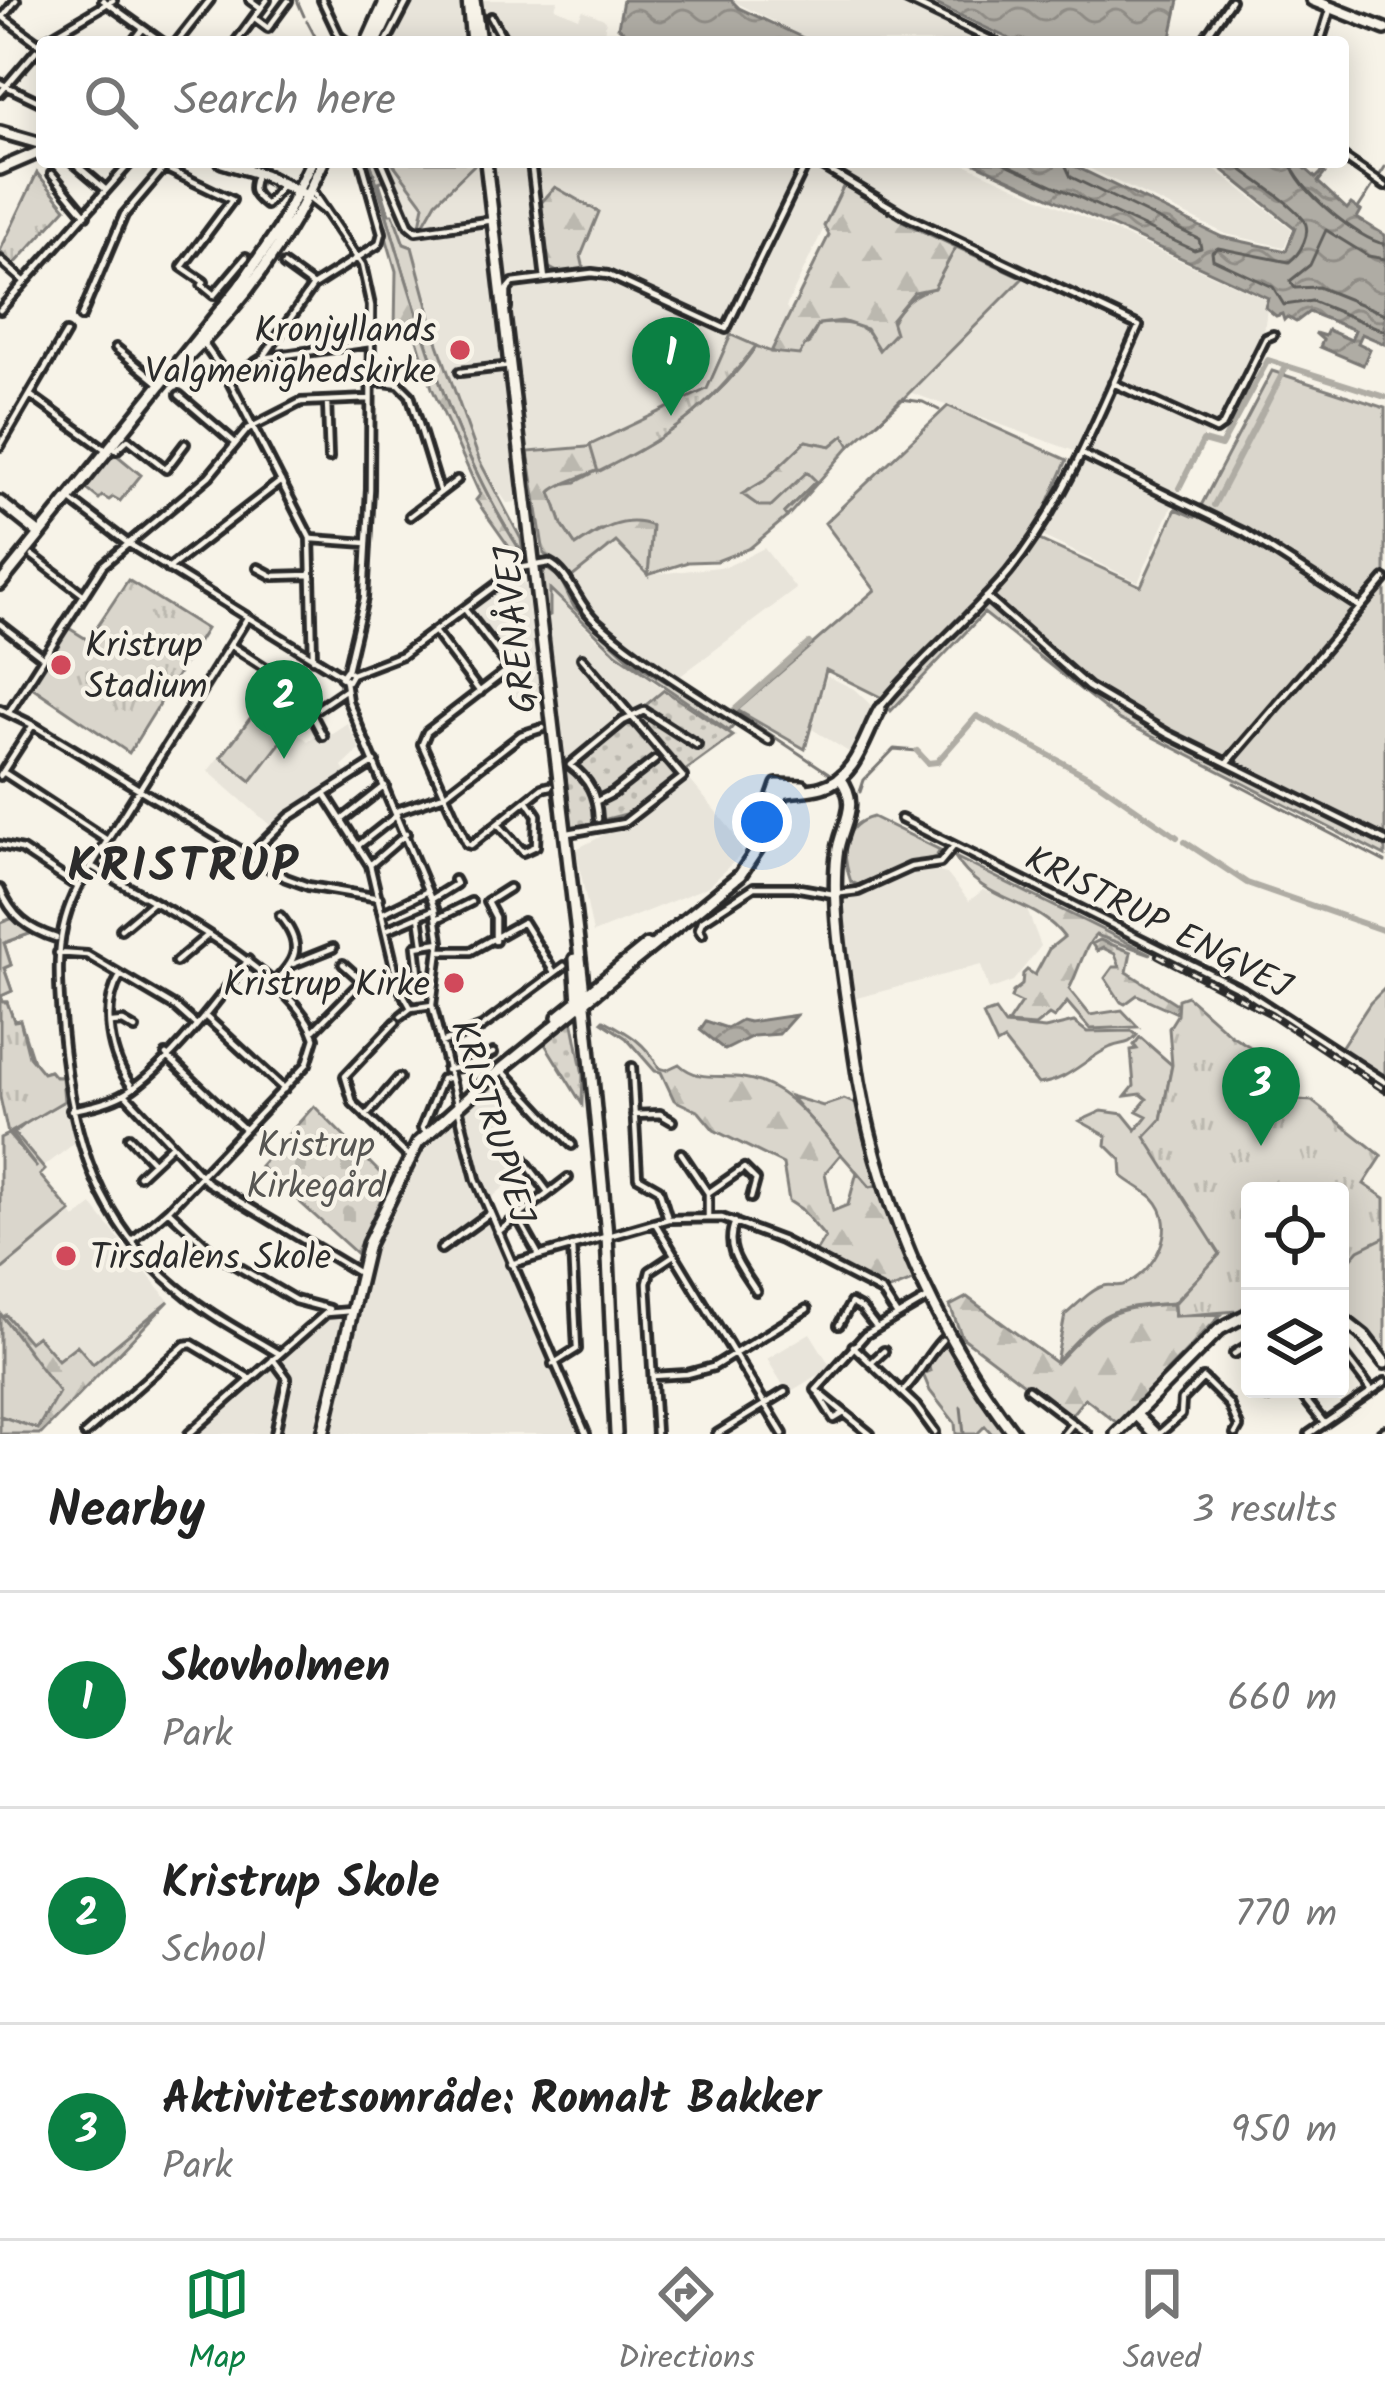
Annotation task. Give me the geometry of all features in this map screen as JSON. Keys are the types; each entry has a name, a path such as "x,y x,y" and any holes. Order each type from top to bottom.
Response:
{"street":[{"path":"16,0 2,16 36,42"},
{"path":"182,36 210,0"},
{"path":"250,0 261,8"},
{"path":"240,36 267,0"},
{"path":"322,0 339,36"},
{"path":"374,36 386,0"},
{"path":"375,36 396,0"},
{"path":"389,36 408,0"},
{"path":"471,0 475,36"},
{"path":"907,0 982,36"},
{"path":"1206,36 1231,0"},
{"path":"1312,0 1385,29"},
{"path":"54,36 108,1 152,36"},
{"path":"254,17 268,28 288,1"},
{"path":"1322,36 1330,7"},
{"path":"490,17 501,36"},
{"path":"138,36 142,30"},
{"path":"0,93 36,49"},
{"path":"3,84 36,100"},
{"path":"0,133 36,146"},
{"path":"0,169 36,151"},
{"path":"1349,161 1380,182"},
{"path":"80,168 107,191"},
{"path":"0,310 126,168"},
{"path":"81,317 124,215 164,168"},
{"path":"173,168 232,200 182,267 214,295 246,257"},
{"path":"246,168 304,190 329,214 369,284 367,543 362,615 350,672"},
{"path":"0,584 168,374 269,261 314,168"},
{"path":"230,380 263,358 313,286 375,248 381,239 363,168"},
{"path":"385,168 416,231 494,220"},
{"name":"GRENÅVEJ","path":"489,168 593,1088"},
{"path":"533,168 545,278"},
{"path":"506,312 507,290 513,283 608,275 726,329 808,168"},
{"path":"582,1000 608,985 740,875 768,833 783,793 840,778 859,755 880,709 914,666 986,597 1029,544 1081,453 1139,326 906,216 822,168"},
{"path":"262,172 251,187 254,196 266,205 280,188"},
{"path":"52,174 86,215"},
{"path":"199,340 304,190"},
{"name":"GRENÅVEJ","path":"494,220 507,334"},
{"path":"0,260 26,282"},
{"path":"284,265 313,286"},
{"path":"0,446 66,333"},
{"path":"1113,382 1216,430 1223,425 1266,338 1273,335"},
{"path":"199,340 230,380 310,538 313,659"},
{"path":"263,358 370,344"},
{"path":"116,348 160,384"},
{"path":"460,371 511,366"},
{"path":"370,380 393,382 410,395 440,494"},
{"path":"30,395 108,448 116,450 128,440 166,469 185,444"},
{"path":"179,395 236,444"},
{"path":"9,712 104,565 126,542 188,496 253,426 301,401 369,399"},
{"path":"327,401 329,458"},
{"path":"1081,453 1245,532 1360,607"},
{"path":"410,516 458,480"},
{"path":"168,569 281,481"},
{"path":"68,498 126,542 343,678 389,662 436,633 519,568 557,566 578,602 607,630 769,741"},
{"path":"0,502 40,534"},
{"path":"310,538 367,543"},
{"path":"33,556 84,595"},
{"path":"258,568 272,576 311,575"},
{"path":"1227,764 1385,579"},
{"path":"986,597 1088,686 1168,734 1385,842"},
{"path":"466,611 510,668 423,738 422,751 468,845 550,786"},
{"path":"247,618 77,887 66,909 58,952 71,1110 93,1179 131,1240 190,1299 276,1357 287,1378 273,1432"},
{"path":"0,624 44,658"},
{"path":"436,633 480,692"},
{"path":"298,649 313,641"},
{"path":"230,645 278,676 310,713 322,736"},
{"path":"564,833 624,823 683,777 582,658"},
{"name":"KRISTRUPVEJ","path":"343,678 435,909 440,942 432,1005 447,1074 490,1214 586,1434"},
{"path":"310,713 345,690"},
{"path":"0,709 248,857 308,886 379,898"},
{"path":"598,819 597,801 586,778 570,765 632,715 649,713 681,739 697,745"},
{"path":"33,725 1,774 107,840"},
{"path":"359,845 397,813 444,795 521,734 543,728"},
{"path":"597,801 655,760"},
{"path":"248,857 290,817 375,762"},
{"path":"840,778 851,806 836,856 837,893 866,1109 890,1199 930,1298 958,1352 1014,1434"},
{"path":"323,1434 359,1273 376,1222 409,1156 427,1132 737,870 761,834 777,785 812,789"},
{"path":"344,819 385,786"},
{"path":"325,794 370,865 397,979 433,980"},
{"path":"498,824 523,852 536,846 537,815 527,800"},
{"name":"KRISTRUP ENGVEJ","path":"901,819 1243,991 1385,1082"},
{"path":"370,865 406,834"},
{"path":"0,844 22,850 77,887"},
{"path":"702,934 702,921 754,887 837,893 865,889 911,867 940,863 954,846"},
{"path":"91,866 248,960 313,1031 315,1045 311,1058 284,1089 168,1210 131,1240"},
{"path":"383,913 456,884 454,880"},
{"path":"495,940 495,917 487,902 508,888"},
{"path":"0,889 16,917 58,938"},
{"path":"121,929 153,902"},
{"path":"437,919 471,902"},
{"path":"386,930 435,909"},
{"path":"280,916 292,931 292,964"},
{"path":"419,916 423,944"},
{"path":"439,951 471,951 523,922 554,972"},
{"path":"176,962 208,935"},
{"path":"420,981 416,946 440,942"},
{"path":"272,984 292,964 333,948"},
{"path":"58,952 87,955 177,1008 196,1025"},
{"path":"71,1110 133,1088 206,1016 248,960"},
{"path":"313,1031 362,981 343,964"},
{"path":"441,1043 482,1027 564,966"},
{"path":"121,975 110,999 115,1059 133,1088"},
{"path":"590,1055 590,1014 608,985"},
{"path":"400,988 411,1008"},
{"name":"GRENÅVEJ","path":"582,1000 608,1235 619,1434"},
{"path":"409,1156 353,1102 345,1076 411,1008 432,1005"},
{"path":"206,1016 284,1089"},
{"path":"112,1023 123,1022 135,1029"},
{"path":"427,1132 422,1128 442,1079 494,1053"},
{"path":"166,1055 244,1129"},
{"path":"632,1067 638,1177 659,1189 668,1219"},
{"path":"501,1069 572,1145"},
{"path":"367,1116 398,1078"},
{"path":"124,1094 200,1175 359,1273"},
{"path":"634,1115 660,1114 672,1121"},
{"path":"129,1137 153,1162"},
{"path":"139,1176 172,1145"},
{"path":"681,1154 708,1193 708,1216"},
{"path":"521,1156 548,1192"},
{"path":"708,1193 744,1168 756,1180 752,1198"},
{"path":"498,1232 568,1178"},
{"path":"168,1210 213,1252 295,1300 350,1311"},
{"path":"441,1249 490,1214"},
{"path":"511,1264 655,1222 708,1216 735,1221 882,1292 896,1314"},
{"path":"735,1221 730,1248 756,1291"},
{"path":"655,1222 783,1434"},
{"path":"520,1223 538,1256"},
{"path":"553,1364 577,1349 572,1246"},
{"path":"656,1434 646,1282 650,1271 674,1254"},
{"path":"870,1434 816,1390 876,1327 930,1298"},
{"path":"839,1325 851,1304 862,1309 876,1327"},
{"path":"189,1434 332,1310"},
{"path":"653,1376 701,1371 807,1310"},
{"path":"1116,1434 1220,1329 1241,1318"},
{"path":"1349,1324 1385,1363"},
{"path":"902,1392 922,1372 925,1358 942,1340"},
{"path":"85,1434 185,1345 192,1344 251,1379"},
{"path":"853,1346 902,1392 935,1432"},
{"path":"1234,1354 1241,1350"},
{"path":"871,1363 884,1351"},
{"path":"1349,1361 1372,1391"},
{"path":"1136,1414 1157,1434 1180,1415 1182,1400 1203,1378 1229,1404 1239,1427 1234,1434"},
{"path":"1309,1434 1385,1382"},
{"path":"1028,1389 1087,1434"},
{"path":"717,1434 785,1392"},
{"path":"1305,1398 1324,1423"},
{"path":"1064,1434 1073,1423"}],"shaded area":[{"path":"403,0 558,0 555,8 579,18 583,10 606,20 604,36 386,36"},
{"path":"731,0 938,0 934,10 989,36 802,36"},
{"path":"378,168 973,168 1268,300 1263,340 1215,438 1204,435 1138,582 1040,535 1077,452 909,392 1022,279 911,226 844,186 786,307 791,314 771,352 587,447 528,453 515,464 518,502 507,503 483,469"},
{"path":"1088,168 1214,168 1292,229 1284,247 1226,234"},
{"path":"616,541 648,575 728,566 764,548 796,589 679,677 612,630 576,597 571,578"},
{"path":"519,576 526,586 542,697 518,700 512,695 520,687 509,674 514,669 473,610"},
{"path":"549,589 596,638 663,689 563,766 547,620"},
{"path":"827,676 854,689 875,709 852,754 812,729"},
{"path":"260,704 308,741 347,723 360,750 342,767 347,775 271,826 208,771"},
{"path":"684,773 732,831 743,853 707,887 593,933 576,849 600,837"},
{"path":"920,868 947,874 969,901 983,890 1026,907 1041,946 1013,981 989,990 981,965 853,999 841,902"},
{"path":"484,1078 515,1115 517,1123 505,1135 524,1170 489,1200 591,1434 184,1434 322,1310 345,1304 356,1253 407,1151 426,1127"},
{"path":"64,1101 75,1143 42,1168 14,1133"},
{"name":"Tirsdalens Skole","path":"8,1134 75,1218 92,1205 169,1301 93,1365 58,1360 38,1337 29,1343 7,1315 57,1386 0,1416 0,1138"},
{"path":"810,1333 831,1367 788,1393 767,1359"}],"green space":[{"path":"366,168 372,168 452,415 496,510 523,554 519,561 476,500 480,495 432,388 415,333 395,331 396,271"},
{"path":"372,168 381,168 387,179 379,182 389,214 404,244 412,247 438,344 480,462 521,539 523,554 473,464 417,313"},
{"path":"396,168 471,168 420,225 424,205"},
{"path":"37,173 66,208 13,266 0,251"},
{"path":"844,185 956,247 934,288 914,292 891,320 895,333 879,350 866,329 842,321 819,324 799,355 771,352 829,235 824,226"},
{"path":"555,187 599,212 581,256 584,269 559,273 548,267 541,203"},
{"path":"956,247 1023,278 850,446 844,436 831,446 806,441 743,494 770,506 806,471 817,480 784,513 787,517 750,548 717,561 688,562 648,575 651,526 600,530 576,546 562,525 551,492 559,484 576,482 675,426 718,392 756,346 771,352 808,345 819,324 838,323 862,328 879,348 906,302 934,288"},
{"path":"731,335 756,346 709,400 653,442 551,492 562,525 576,546 622,523 652,526 648,575 616,542 571,578 544,554 528,452 587,447 707,390"},
{"path":"731,335 756,346 720,388 667,433 598,472 590,445 707,389"},
{"path":"1272,371 1385,408 1385,856 1118,719 984,613 891,711 882,698 826,670 805,749 737,710 875,590 825,523 948,406 1067,460 1033,537 1141,586 1176,509 1195,517"},
{"path":"844,435 850,446 787,517 784,513 816,481 807,472 771,506 759,506 742,494 764,481 806,441 831,446"},
{"path":"113,452 141,475 120,501 99,499 84,487"},
{"path":"546,568 560,578 574,607 632,661 735,724 729,731 616,653 550,589 550,615 545,617 541,580"},
{"path":"128,580 206,629 129,753 29,685 67,627 88,640"},
{"path":"664,690 733,736 626,814 572,828 564,772"},
{"path":"260,705 291,729 251,781 221,757"},
{"path":"873,817 940,850 936,857 858,885 851,882 846,862 849,834"},
{"path":"955,857 1151,954 1096,935 1069,989 1090,1015 1122,1010 1138,1027 1090,1029 1067,1002 1054,1018 1049,1015 1035,1026 1007,1024 1021,1003 1011,998 1022,985 1023,974 1027,970 1035,975 1049,949 1064,937 1039,915 980,884"},
{"path":"13,918 32,933 4,943 11,965 4,968 12,991 1,996 14,1021 20,1020 34,1064 43,1073 62,1077 33,1113 64,1101 14,1133 71,1212 0,1271 0,1138 8,1134 37,1168 11,1134 0,1005 0,923"},
{"path":"13,918 32,933 4,943 11,965 4,968 12,991 1,996 14,1021 20,1020 29,1056 43,1073 62,1077 64,1101 8,1134 0,1097 0,923"},
{"path":"1100,940 1131,952 1127,972 1177,1004 1177,1013 1137,995 1121,1002 1105,978 1113,967 1120,967 1115,954 1103,948 1097,951 1092,944"},
{"path":"1385,988 1385,1079 1340,1049"},
{"path":"1187,996 1231,1035 1275,1062 1298,1100 1312,1101 1382,1156 1364,1184 1385,1198 1385,1237 1359,1250 1349,1261 1349,1182 1241,1182 1241,1311 1175,1316 1174,1304 1220,1254 1145,1137 1161,1120 1172,1065 1169,1028 1177,1015 1178,999"},
{"path":"995,1011 1005,1025 1045,1029 1074,1022 1087,1032 1132,1031 1137,1035 1059,1079 1038,1084 1004,1041 997,1045 983,1015"},
{"path":"572,1019 583,1075 582,1104 545,1044"},
{"path":"604,1020 636,1040 659,1068 679,1064 701,1075 743,1078 786,1097 841,1154 825,1173 833,1211 848,1205 857,1172 870,1187 880,1185 915,1280 887,1291 815,1253 825,1237 789,1201 783,1164 714,1130 699,1112 674,1100 661,1072"},
{"path":"1140,1037 1172,1065 1161,1120 1146,1137 1221,1255 1173,1303 1131,1307 1106,1316 1056,1362 1065,1315 1099,1288 1135,1279 1154,1260 1164,1235 1161,1209 1153,1198 1122,1176 1121,1160 1106,1145 1107,1136 1080,1121 1102,1111 1123,1114 1136,1130 1147,1116 1137,1111 1147,1099 1141,1094 1126,1096 1134,1086 1131,1050 1137,1049 1134,1045"},
{"path":"790,1096 823,1106 844,1099 860,1106 880,1185 870,1187"},
{"name":"Kristrup Kirkegård","path":"314,1106 389,1182 356,1253 260,1166"},
{"path":"1385,1235 1385,1359 1349,1323 1349,1239"},
{"path":"967,1297 1056,1363 1095,1324 1118,1312 1172,1304 1174,1316 1221,1315 1117,1423 1085,1398 1069,1418 962,1337 950,1306"},
{"path":"169,1301 41,1434 0,1434 0,1416 38,1429 59,1392 3,1317 29,1342 37,1336 58,1360 77,1345 93,1364"},
{"path":"0,1313 59,1392 37,1429 0,1416"},
{"path":"949,1339 1010,1434 992,1434 985,1426 977,1434 956,1434 955,1423 923,1374 930,1371 927,1359"}],"water":[{"path":"623,0 731,0 799,36 629,36 618,27"},
{"path":"938,0 1179,0 1171,36 1003,36 936,4"},
{"path":"986,168 1078,168 1222,237 1286,251 1295,228 1220,168 1305,168 1316,178 1323,171 1318,182 1347,209 1351,204 1361,211 1357,218 1385,235 1385,344 1362,334 1358,343 1370,349 1363,365 1320,347 1323,340 1315,333 1325,336 1328,330 1351,340 1355,330 1309,312 1296,322 1284,320 1282,314 1276,316 1265,307 1268,298"},
{"path":"796,1015 779,1034 753,1036 725,1050 700,1030 706,1021 727,1028 741,1020"}],"waterway":[{"path":"297,0 304,16"},
{"path":"307,21 315,36"},
{"path":"1359,207 1385,167"},
{"path":"1179,488 1203,441 1221,446 1268,360 1385,397"},
{"path":"1214,505 1286,367"},
{"path":"878,422 901,399 939,410"},
{"path":"732,712 809,643"},
{"path":"734,710 830,774"},
{"path":"917,751 928,763 937,762 977,716 1096,781 1177,837"},
{"path":"860,792 864,780 894,749 917,751"},
{"path":"1234,783 1385,862"},
{"path":"1185,842 1247,883 1385,931"},
{"path":"961,1407 964,1434"}],"railway":[{"path":"1158,955 1271,1014 1385,1090"}],"place":[{"name":"Kronjyllands Valgmenighedskirke","path":"460,350"},
{"name":"Skovholmen","path":"671,416"},
{"name":"Kristrup Stadium","path":"61,665"},
{"name":"Kristrup Skole","path":"284,759"},
{"name":"Kristrup Kirke","path":"454,983"},
{"name":"Aktivitetsområde: Romalt Bakker","path":"1261,1146"},
{"name":"Tirsdalens Skole","path":"66,1256"}],"district":[{"name":"KRISTRUP","path":"184,864"}]}
